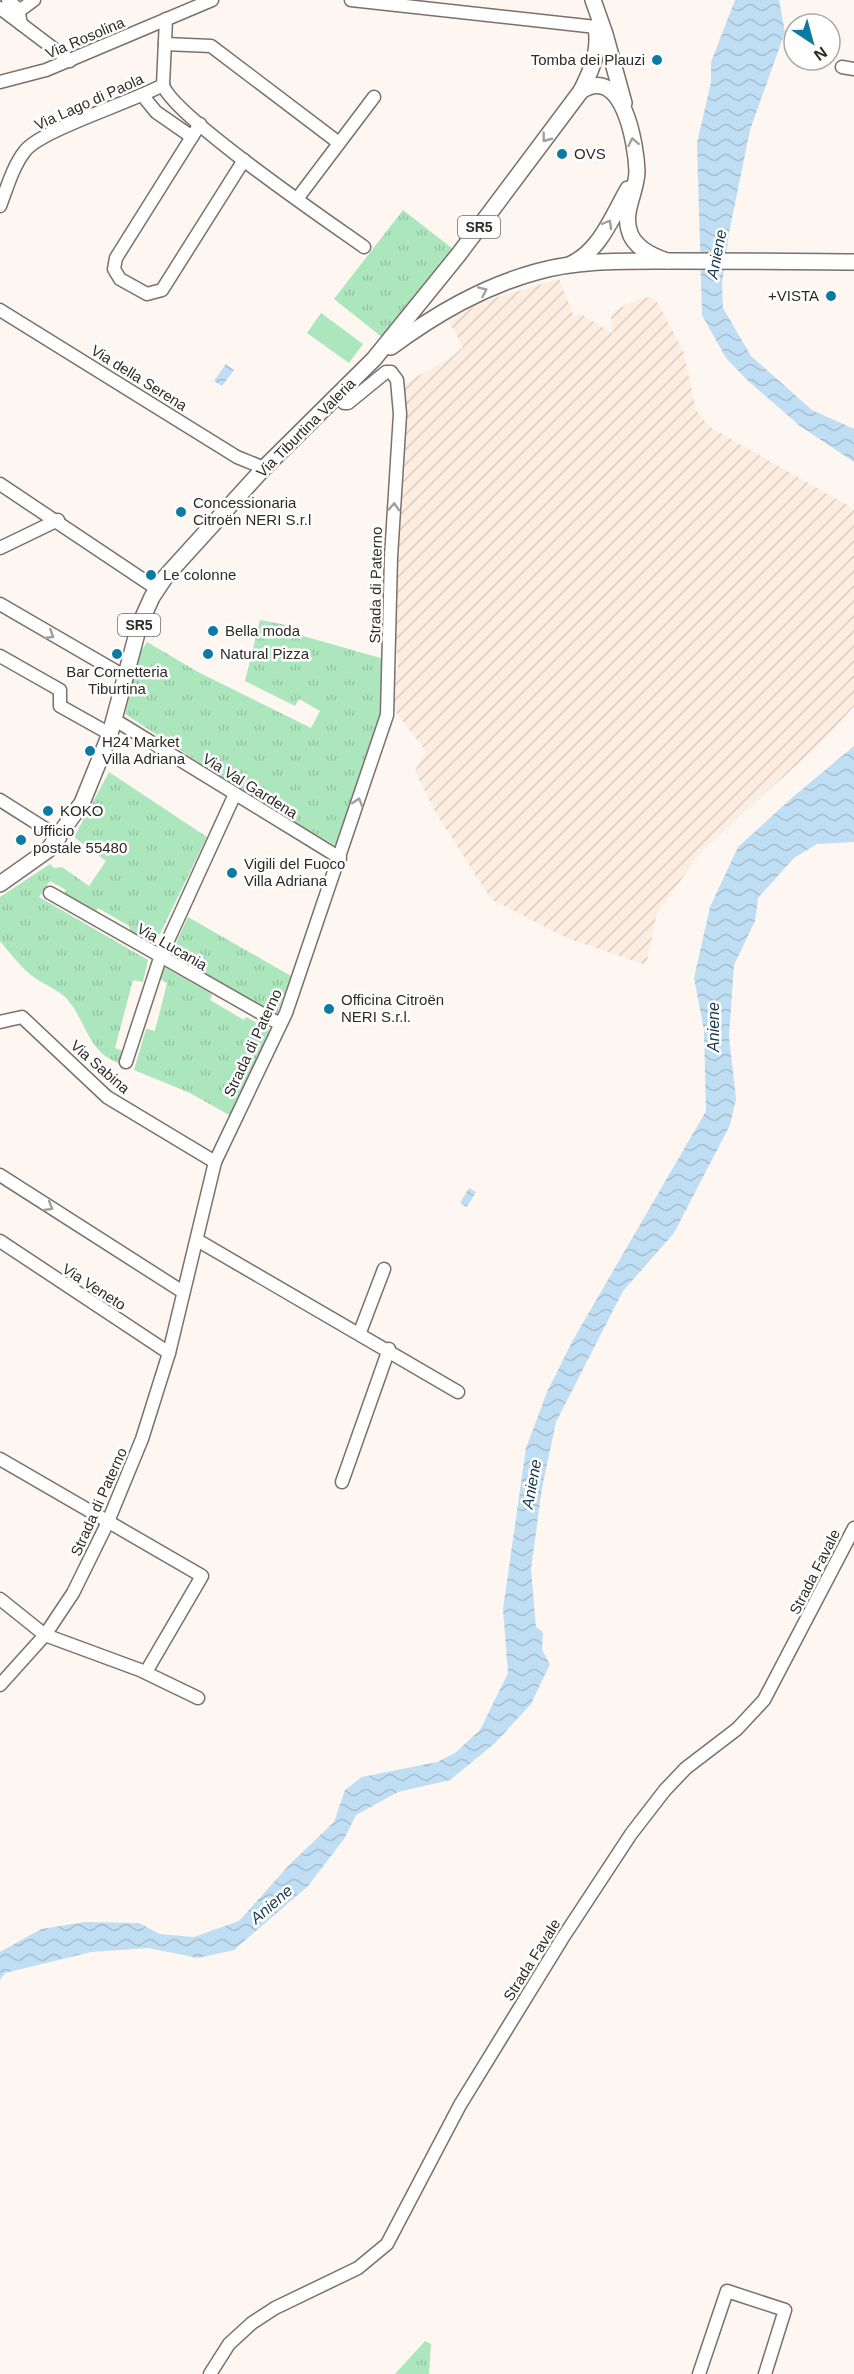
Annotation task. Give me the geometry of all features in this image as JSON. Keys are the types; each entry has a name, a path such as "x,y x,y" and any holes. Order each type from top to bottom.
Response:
{"main road":[{"name":"Via Tiburtina Valeria","path":"0,884 46,852 60,838 89,791 113,727 124,676 139,626 157,589 190,546 264,468 374,359 581,91 597,53 599,42 592,0"},
{"path":"592,0 606,34 627,115 637,170 628,216 628,228 633,240"},
{"path":"581,91 594,84 602,85 615,95 627,115"},
{"path":"569,265 583,258 596,244 637,170"},
{"name":"Via Tiburtina Valeria","path":"633,240 646,251 667,261"},
{"name":"Via Tiburtina Valeria","path":"374,359 431,318 496,285 569,265 626,261 854,262"},
{"path":"420,302 423,311 431,318"}],"street":[{"path":"8,0 19,11 21,24"},
{"path":"19,11 34,0"},
{"name":"Via Rosolina","path":"0,82 32,75 70,61 212,0"},
{"path":"351,0 596,27"},
{"path":"0,8 70,61"},
{"name":"Via Lago di Paola","path":"0,206 18,163 30,146 50,134 164,88 166,19"},
{"path":"165,44 211,46 339,144"},
{"path":"152,109 164,88 171,100 244,160 364,247"},
{"path":"143,96 152,109 192,137"},
{"path":"297,199 374,97"},
{"path":"200,124 115,261 116,275 144,293 155,294 164,288 244,160"},
{"path":"626,261 633,251 633,240"},
{"name":"Via della Serena","path":"0,310 237,457 264,468"},
{"name":"Strada di Paterno","path":"0,1685 45,1635 81,1578 107,1524 142,1439 168,1353 215,1162 280,1024 340,858 387,715 391,557 400,414 397,380 390,372 380,375 348,404 338,397"},
{"path":"0,484 58,520 157,589"},
{"path":"0,548 41,531 58,520"},
{"path":"0,604 124,676"},
{"name":"Via Val Gardena","path":"0,656 60,690 60,706 113,727 235,794 340,858"},
{"path":"126,1062 160,958 235,794"},
{"path":"0,800 60,838"},
{"name":"Via Lucania","path":"50,894 280,1024"},
{"name":"Via Sabina","path":"0,1022 22,1017 107,1097 215,1162"},
{"path":"0,1175 183,1292"},
{"path":"197,1240 360,1332 458,1392"},
{"name":"Via Veneto","path":"1,1245 168,1353"},
{"path":"360,1332 384,1269"},
{"path":"342,1482 389,1349"},
{"path":"0,1459 107,1524 202,1576 146,1672"},
{"name":"Strada Favale","path":"210,2374 229,2344 252,2323 275,2308 366,2264 387,2244 445,2131 562,1939 631,1834 660,1796 681,1773 737,1729 764,1700 854,1527"},
{"path":"0,1599 45,1635 146,1672 198,1698"},
{"path":"699,2374 727,2291 785,2310 765,2374"}],"shaded area":[{"path":"559,279 574,317 579,313 613,333 611,316 614,311 637,300 650,297 657,302 683,350 696,410 708,426 854,509 854,706 826,738 701,852 657,913 646,965 567,938 491,899 434,810 415,771 426,751 394,710 394,673 398,669 395,648 395,567 404,384 452,357 463,347 448,320 488,300"}],"green space":[{"path":"403,210 453,249 383,338 334,299"},
{"path":"321,313 363,344 349,363 307,333"},
{"path":"260,620 297,627 296,634 384,659 383,709 338,847 241,790 125,714 140,653 147,642 198,672 311,728 320,711 299,699 295,706 245,681"},
{"path":"109,772 207,837 154,946 131,934 129,926 98,908 95,913 64,895 66,890 50,881 39,897 148,960 143,982 133,980 115,1048 123,1051 121,1064 109,1059 94,1044 66,998 31,975 0,941 0,897 50,864 54,868 62,867 89,886 106,861 74,837"},
{"path":"188,917 291,976 277,1014 171,954"},
{"path":"164,967 212,994 210,1000 244,1020 246,1017 270,1030 231,1116 190,1093 134,1070 146,1029 155,1031 167,983 160,979"},
{"path":"425,2341 431,2344 429,2374 395,2374"}],"water":[{"name":"Aniene","path":"735,0 779,0 782,16 782,40 750,130 729,233 722,283 723,308 751,356 812,410 854,429 854,462 800,426 747,380 726,358 702,315 697,143 711,82 711,62"},
{"path":"226,364 234,370 222,386 214,381"},
{"name":"Aniene","path":"854,746 854,842 817,844 794,858 758,898 755,921 734,965 729,1036 736,1099 730,1125 674,1233 623,1291 556,1422 542,1488 531,1569 536,1627 543,1632 542,1650 550,1664 531,1704 494,1744 450,1780 398,1792 356,1815 344,1839 308,1886 234,1950 198,1958 148,1948 91,1952 5,1973 0,1980 0,1952 41,1929 85,1922 139,1923 160,1934 194,1937 239,1921 290,1864 334,1822 345,1790 362,1777 437,1762 455,1753 480,1730 508,1673 503,1609 526,1448 547,1392 573,1340 706,1111 704,1030 694,978 710,907 738,847"},
{"path":"469,1188 476,1192 467,1207 460,1203"}],"place":[{"name":"Tomba dei Plauzi","path":"657,60"},
{"name":"OVS","path":"562,154"},
{"name":"+VISTA","path":"831,296"},
{"name":"Concessionaria Citroën NERI S.r.l","path":"181,512"},
{"name":"Le colonne","path":"151,575"},
{"name":"Bella moda","path":"213,631"},
{"name":"Bar Cornetteria Tiburtina","path":"117,654"},
{"name":"Natural Pizza","path":"208,654"},
{"name":"H24 Market Villa Adriana","path":"90,751"},
{"name":"KOKO","path":"48,811"},
{"name":"Ufficio postale 55480","path":"21,840"},
{"name":"Vigili del Fuoco Villa Adriana","path":"232,873"},
{"name":"Officina Citroën NERI S.r.l.","path":"329,1009"}]}
